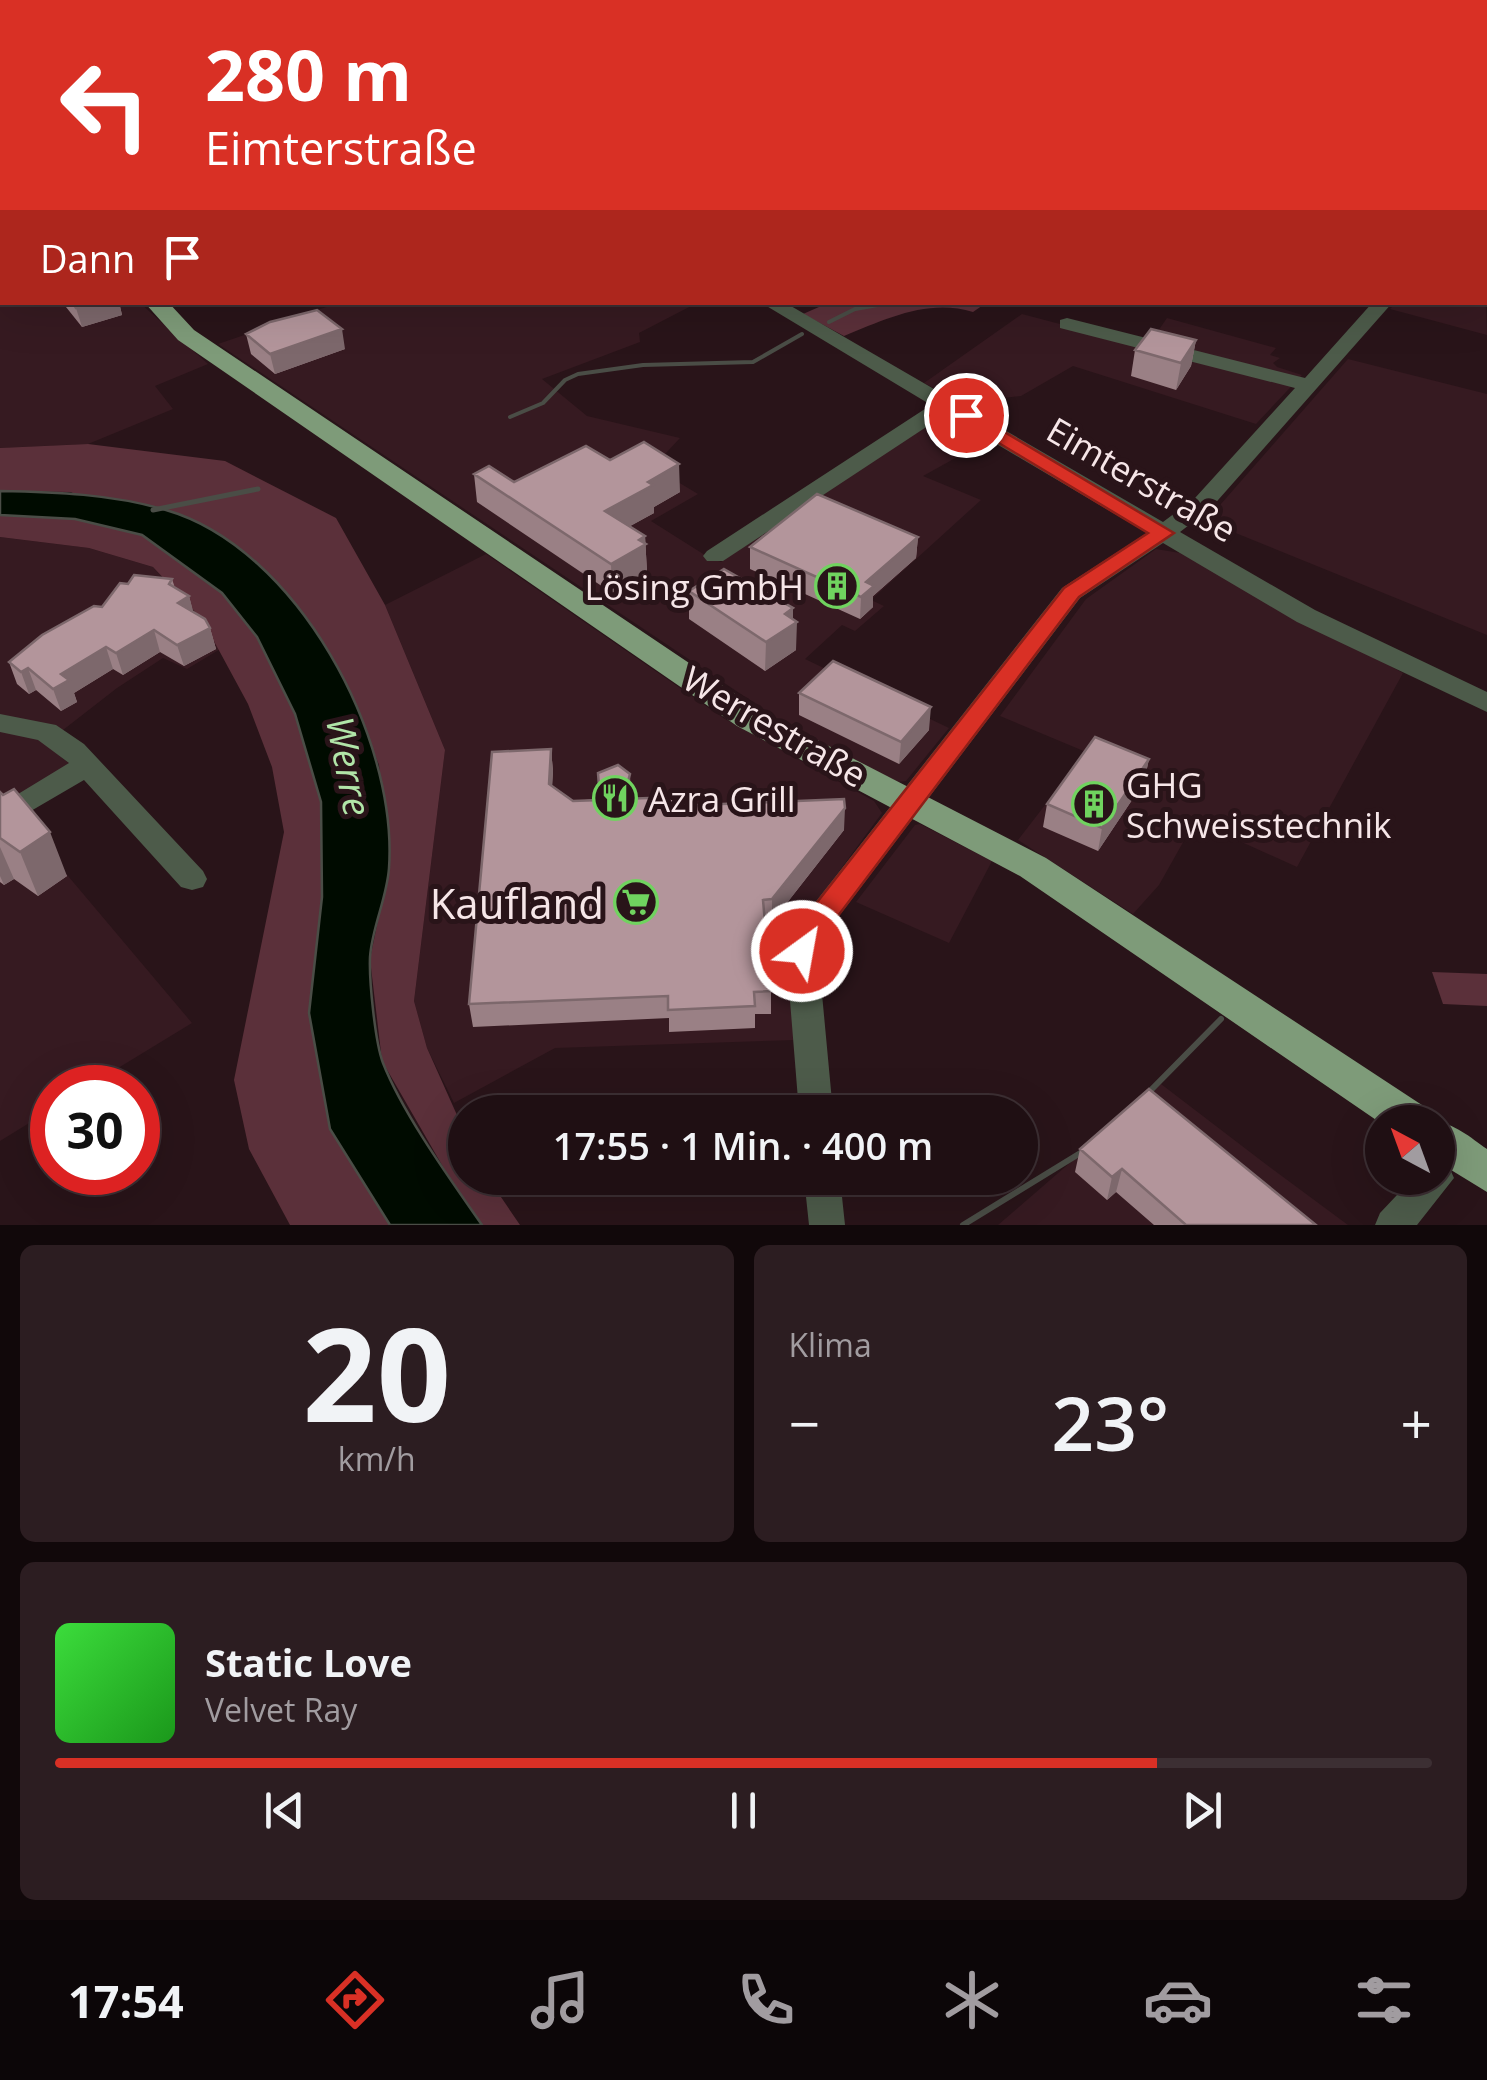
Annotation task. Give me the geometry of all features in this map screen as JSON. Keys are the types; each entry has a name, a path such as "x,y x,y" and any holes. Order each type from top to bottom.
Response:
{"main road":[{"name":"Werrestraße","path":"158,305 210,351 748,718 1071,891 1388,1105"}],"street":[{"name":"Eimterstraße","path":"774,305 1358,644 1487,704"},
{"path":"815,1095 802,951 806,937 1072,592 1203,503 1381,305"},
{"path":"1066,324 1310,385"},
{"path":"715,556 947,404"},
{"path":"0,723 31,727 58,738 88,764 192,880"},
{"path":"0,819 88,764"},
{"path":"824,1195 827,1225"},
{"path":"1393,1225 1422,1195"}],"shaded area":[{"path":"0,305 142,305 208,364 155,386 173,409 88,444 0,448"},
{"path":"332,305 693,305 639,333 640,342 542,379 587,416 680,438 653,467 698,494 651,521 721,562 940,414 986,441 923,476 981,500 871,600 884,606 855,631 842,625 805,659 949,728 906,781 898,782 802,735 218,344"},
{"path":"823,305 983,305 973,312 940,307 907,312 844,336 803,314"},
{"path":"1394,305 1486,305 1487,335 1390,309"},
{"path":"1022,314 1147,347 1167,318 1276,348 1270,355 1280,358 1273,363 1302,375 1256,424 1073,366 1021,396 1003,398 975,410 924,383"},
{"path":"1348,359 1487,394 1487,635 1206,521"},
{"path":"88,444 225,461 336,518 385,605 445,750 414,1001 427,1048 448,1095 448,1175 382,1061 370,959 389,867 379,765 355,705 310,622 71,492 0,491 0,448"},
{"path":"0,515 75,519 142,535 222,593 257,637 295,714 321,802 330,1129 390,1225 290,1225 249,1149 234,1080 284,832 272,767 248,704 202,619 153,567 89,548 0,537"},
{"path":"0,537 89,548 153,567 202,619 222,648 187,669 163,658 117,688 45,744 71,765 13,801 31,832 192,1023 123,1065 30,1065 30,1123 0,1141"},
{"path":"1156,549 1180,553 1403,673 1297,867 1195,821 1159,885 1133,914 1018,840 1086,752 1000,716 1086,599"},
{"path":"486,554 725,719 874,801 882,813 790,938 795,1040 555,1048 469,1095 450,1095 427,1048 414,1001 445,750 385,605"},
{"path":"920,824 992,861 949,943 856,902 915,825"},
{"path":"1432,972 1487,974 1487,1006 1443,1004"},
{"path":"1161,1084 1348,1225 998,1225 1033,1195 1038,1195 1038,1190"},
{"path":"462,1195 500,1195 520,1225 482,1225"}],"water":[{"name":"Werre","path":"0,491 104,497 166,510 214,531 257,564 296,605 330,654 357,707 376,762 387,817 388,879 370,957 380,1053 415,1125 448,1176 448,1195 461,1195 482,1225 390,1225 330,1129 309,1013 322,897 321,802 295,714 257,637 222,593 142,535 75,519 0,515"}],"building":[{"path":"317,310 342,329 270,354 246,334 270,322"},
{"path":"1151,329 1196,340 1181,363 1135,350"},
{"path":"644,442 679,464 648,482 653,485 605,511 645,536 639,540 646,544 611,564 474,474 489,466 514,482 586,446 610,460"},
{"name":"Lösing GmbH","path":"817,494 918,537 866,582 874,586 861,597 750,547"},
{"path":"724,569 793,608 785,614 797,622 766,642 689,591"},
{"path":"134,575 172,579 169,584 189,596 178,603 205,619 210,628 177,645 154,630 116,653 106,647 61,674 69,680 53,689 28,668 21,672 9,662 42,635 94,606 102,607 120,583 128,584"},
{"path":"833,661 931,707 901,742 799,693"},
{"path":"1095,737 1149,759 1102,828 1047,804"},
{"name":"Kaufland","path":"551,749 549,784 573,801 600,800 598,773 618,765 630,774 623,799 674,797 674,806 844,799 845,808 772,899 763,900 771,991 754,992 755,1006 668,1010 668,996 469,1004 492,752"},
{"path":"14,789 50,832 20,852 0,838 0,792 3,795"},
{"path":"1149,1089 1316,1225 1186,1225 1122,1169 1112,1177 1080,1149"}],"waterway":[{"path":"829,322 855,309 878,305"},
{"path":"510,417 543,403 565,380 578,374 643,365 753,362 802,334"},
{"path":"153,510 258,489"},
{"path":"1149,1092 1221,1019"},
{"path":"963,1225 1082,1152"}],"place":[{"name":"Lösing GmbH","path":"837,586"},
{"name":"Azra Grill","path":"615,798"},
{"name":"GHG Schweisstechnik","path":"1094,804"},
{"name":"Kaufland","path":"636,902"}],"route":[{"path":"802,951 806,937 1072,592 1123,555 1163,533 966,415"}]}
